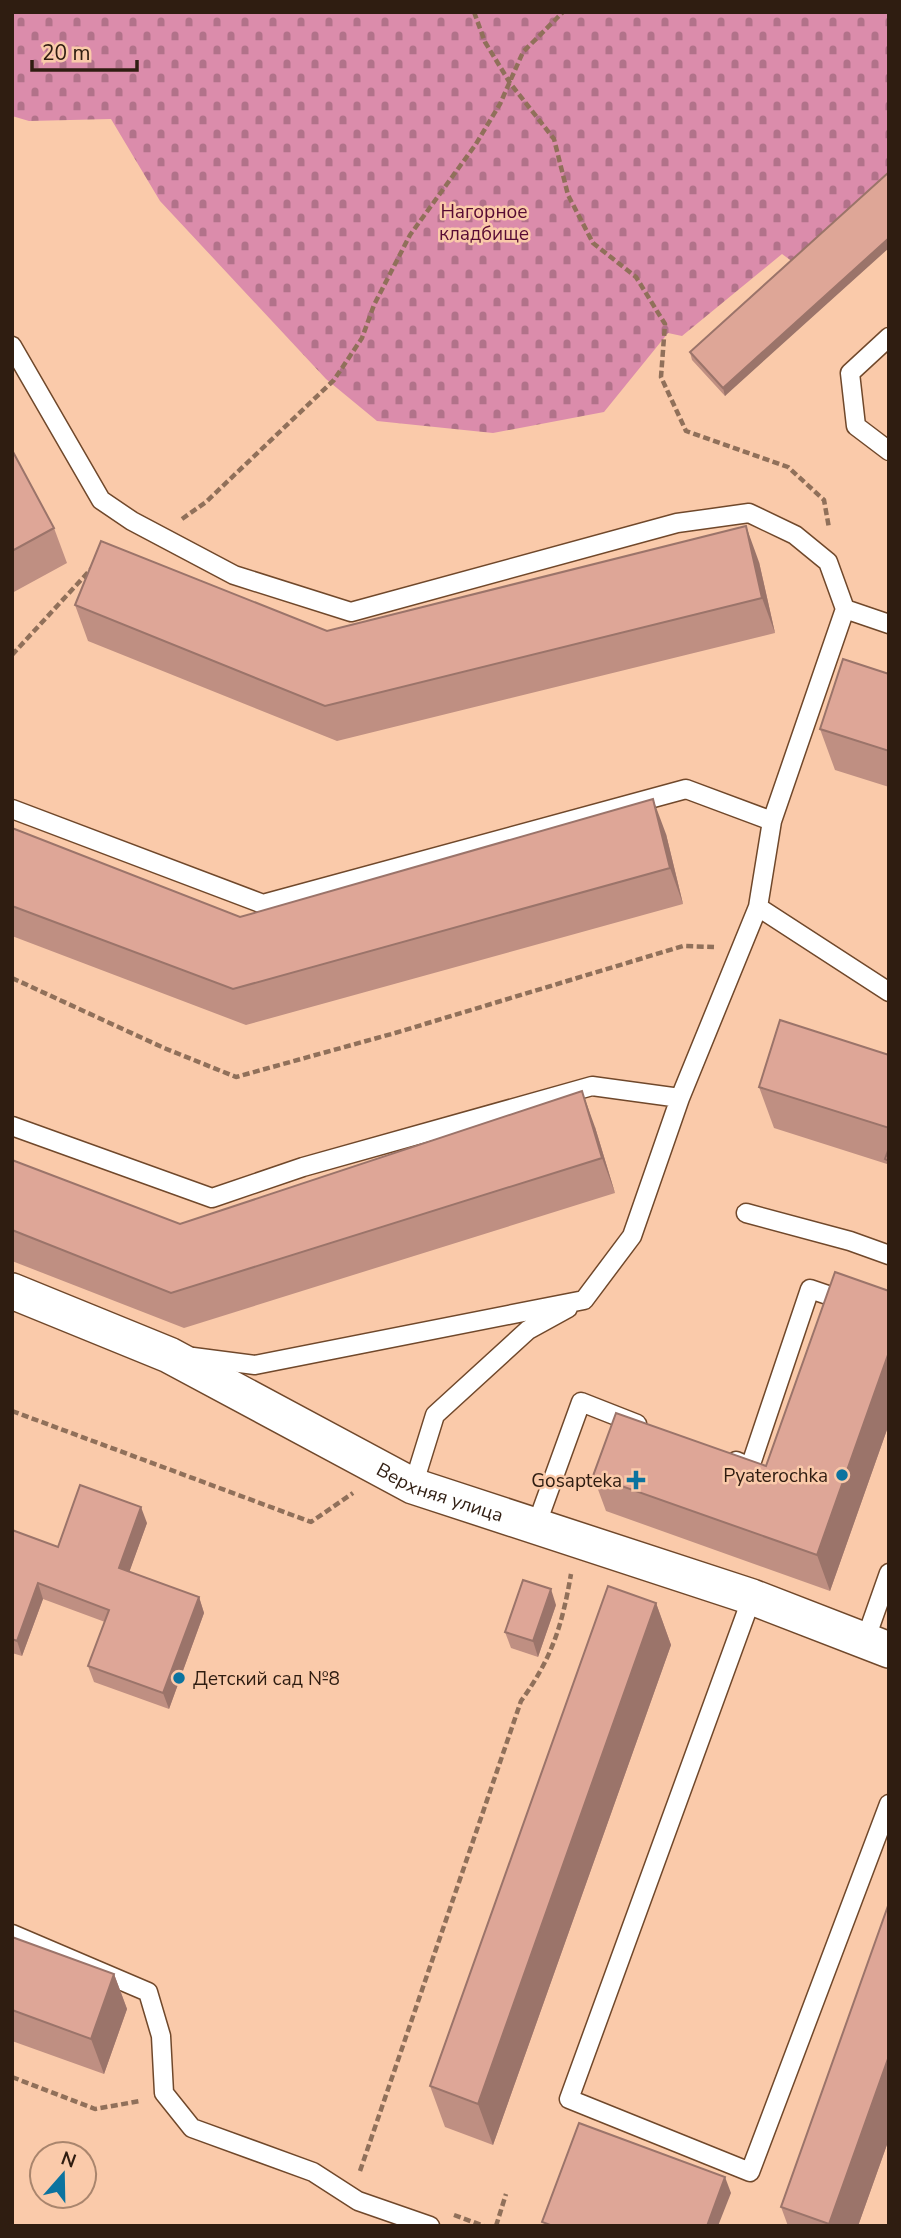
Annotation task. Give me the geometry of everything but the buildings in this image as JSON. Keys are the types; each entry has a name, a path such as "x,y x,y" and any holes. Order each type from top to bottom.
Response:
{"street":[{"name":"Верхняя улица","path":"12,1291 169,1354 413,1486 752,1597 877,1646"}],"lane":[{"path":"889,337 850,373 856,426 889,451"},
{"path":"12,346 101,500 234,575 351,612 677,523 749,513 795,535 828,562 845,609 772,821 758,907 680,1098 632,1236 584,1300 527,1330 435,1415 413,1486"},
{"path":"845,609 889,624"},
{"path":"12,810 263,904 686,789 772,821"},
{"path":"758,907 889,992"},
{"path":"12,1126 212,1198 303,1167 592,1086 680,1098"},
{"path":"746,1213 850,1241 889,1255"},
{"path":"724,1457 750,1467 810,1289 889,1316"},
{"path":"169,1354 255,1365 584,1300"},
{"path":"536,1526 581,1402 659,1432"},
{"path":"877,1646 889,1573"},
{"path":"752,1597 569,2099 750,2172 889,1804"},
{"path":"12,1934 148,1992 161,2036 164,2093 192,2128 313,2172 351,2196 430,2226"}],"path":[{"path":"474,12 485,41 510,83 554,139 568,195 593,243 636,277 664,324 661,377 686,431 788,467 824,500 831,538"},
{"path":"160,535 206,502 334,380 362,338 374,305 410,235 475,144 510,83 523,52 563,12"},
{"path":"12,655 96,563"},
{"path":"12,978 164,1048 236,1077 395,1033 683,946 740,947"},
{"path":"12,1411 311,1522 356,1491 366,1461"},
{"path":"351,2196 521,1701 544,1668 560,1630 572,1566"},
{"path":"12,2077 95,2109 118,2107 164,2093"},
{"path":"496,2226 506,2194"}],"green space":[{"name":"Нагорное кладбище","path":"12,12 889,12 889,182 797,265 782,254 682,336 668,333 604,412 493,433 377,421 326,379 160,201 111,119 29,121 12,116"}],"place":[{"name":"Pyaterochka","path":"842,1475"},
{"name":"Gosapteka","path":"636,1480"},
{"name":"Детский сад №8","path":"179,1678"}]}
